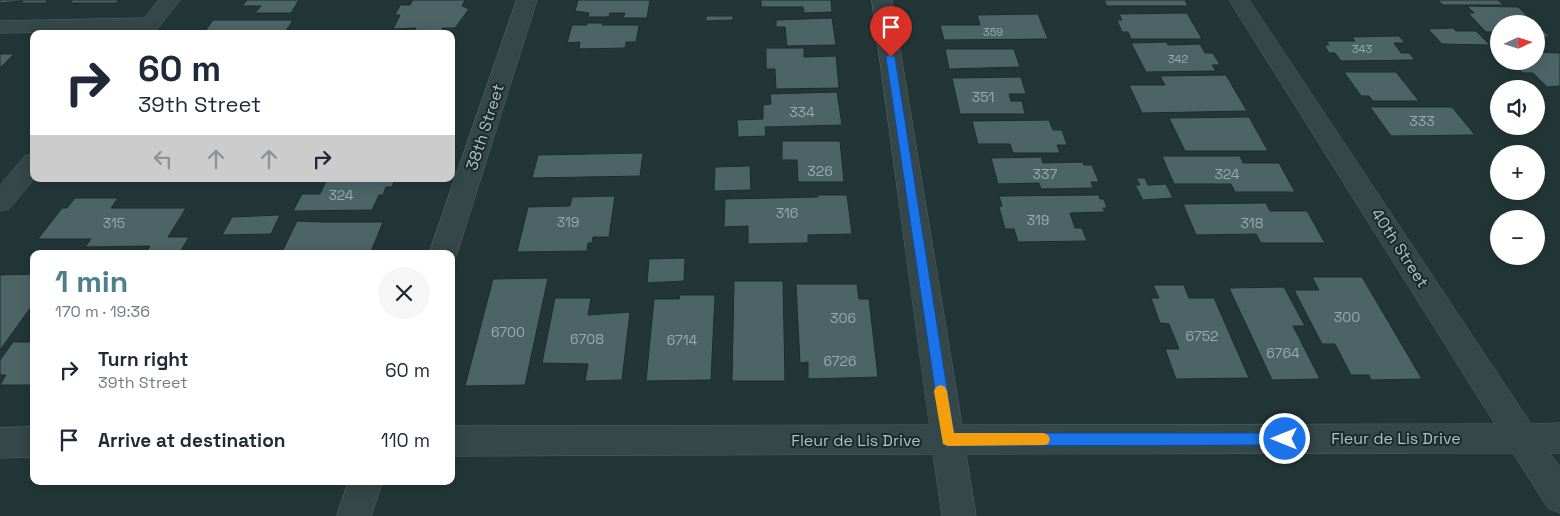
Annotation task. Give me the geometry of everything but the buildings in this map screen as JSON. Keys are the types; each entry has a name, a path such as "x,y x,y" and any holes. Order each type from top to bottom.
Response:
{"street":[{"path":"0,27 146,29 170,0"},
{"name":"38th Street","path":"444,250 527,0"},
{"path":"882,0 959,516"},
{"name":"40th Street","path":"1239,0 1560,497"},
{"path":"0,202 30,167"},
{"name":"Fleur de Lis Drive","path":"455,441 1560,438"},
{"path":"0,443 30,442"},
{"path":"354,516 365,485"}],"slow traffic":[{"path":"941,391 948,440 1044,439"}],"route":[{"path":"891,57 948,440 1285,439"}]}
